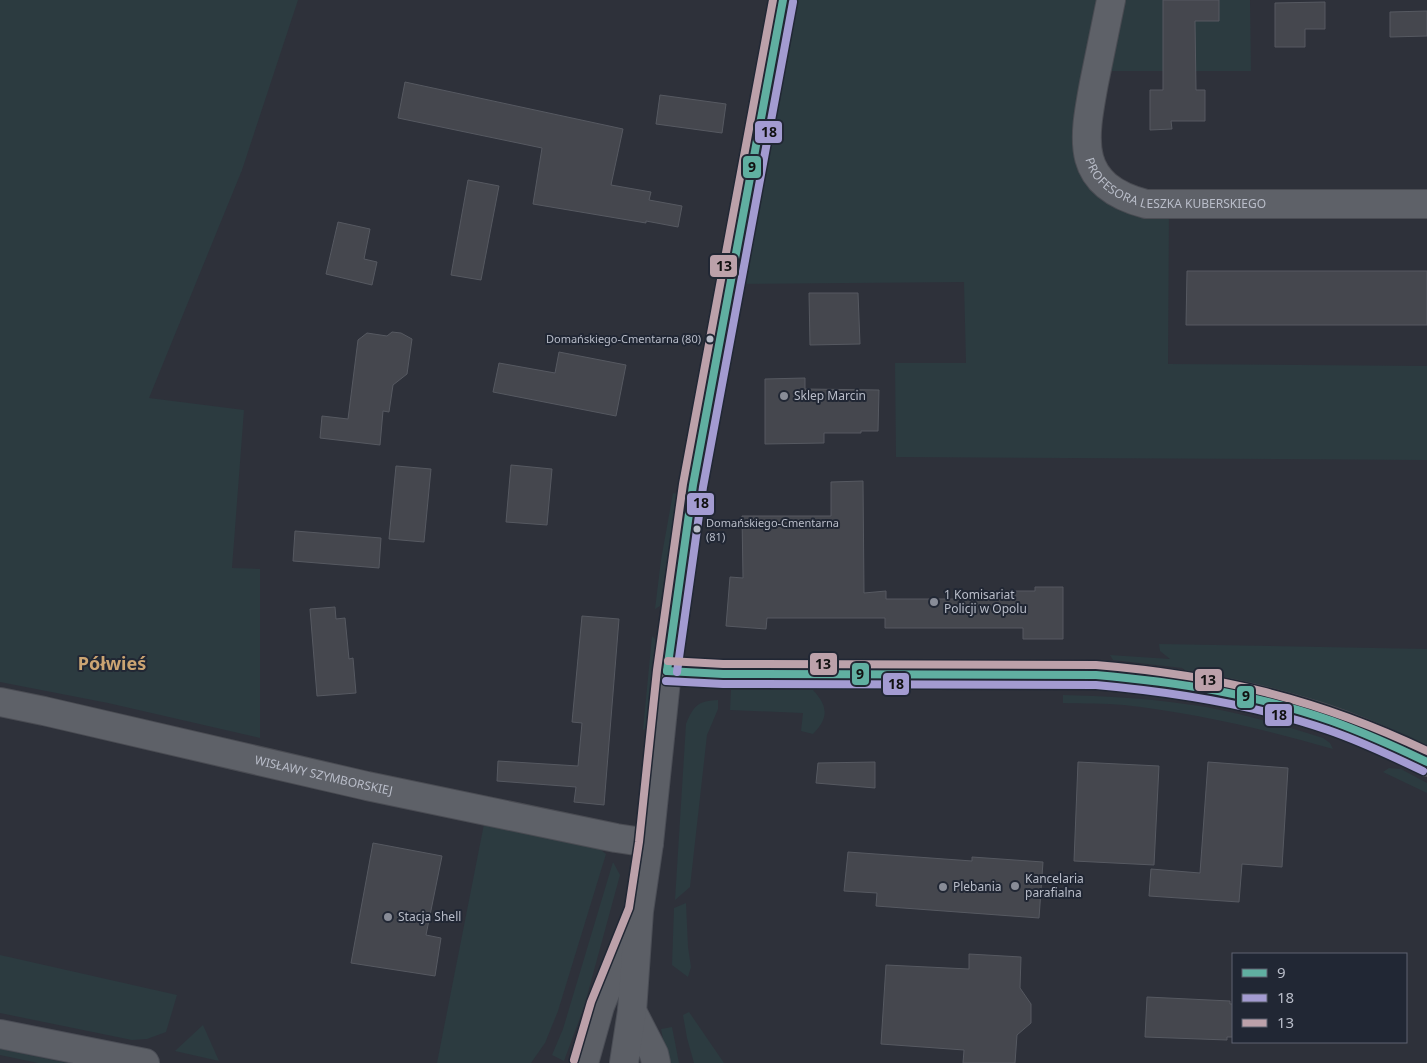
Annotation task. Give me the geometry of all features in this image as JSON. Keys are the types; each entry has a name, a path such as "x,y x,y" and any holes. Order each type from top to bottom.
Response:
{"main road":[{"path":"624,1063 632,1012 639,911 649,843 667,670 693,485 783,0"},
{"path":"584,1063 600,1006 639,911"},
{"path":"632,1012 654,1054 656,1063"},
{"path":"0,1034 145,1063"}],"street":[{"name":"PROFESORA LESZKA KUBERSKIEGO","path":"1110,0 1088,113 1085,138 1088,158 1094,172 1103,183 1115,192 1131,200 1146,204 1427,204"},
{"path":"667,670 733,674 1096,675 1142,679 1209,689 1274,703 1337,723 1427,762"},
{"name":"WISŁAWY SZYMBORSKIEJ","path":"0,702 44,710 367,786 616,838 649,843"}],"shaded area":[{"path":"0,0 298,0 242,170 149,398 244,410 232,568 260,569 260,738 108,703 0,682"},
{"path":"783,0 1250,0 1251,71 1097,71 1094,172 1169,204 1168,364 1427,366 1427,460 896,457 895,363 966,363 964,282 729,284"},
{"path":"673,493 678,494 660,606 655,609 661,560"},
{"path":"652,636 656,640 648,727 643,730"},
{"path":"1159,644 1427,649 1427,762 1209,689 1182,668 1113,660 1110,655 1170,659 1160,651"},
{"path":"731,690 813,690 822,701 825,712 824,717 822,723 813,734 801,731 803,713 730,710"},
{"path":"1063,695 1155,700 1220,710 1323,738 1330,743 1333,749 1255,728 1177,712 1124,705 1063,703"},
{"path":"718,700 718,709 707,735 690,887 675,900 686,724 694,708 698,705"},
{"path":"1389,768 1401,769 1427,783 1427,793 1383,772"},
{"path":"484,824 596,846 606,854 558,1011 545,1043 531,1063 437,1063"},
{"path":"613,862 620,875 584,1007 564,1061 552,1055 563,1029"},
{"path":"686,903 691,967 688,977 672,965 674,908"},
{"path":"0,955 177,995 166,1032 147,1039 132,1040 0,1013"},
{"path":"689,1012 724,1063 694,1063 683,1015"},
{"path":"203,1025 219,1061 175,1051"},
{"path":"672,1027 679,1063 668,1063 661,1029"},
{"path":"0,1049 67,1063 38,1063 0,1055"}],"building":[{"path":"1163,0 1219,0 1219,21 1195,21 1196,90 1205,90 1205,121 1171,121 1172,129 1150,130 1150,90 1163,90"},
{"path":"1325,2 1325,29 1305,29 1305,47 1275,47 1275,3"},
{"path":"1427,11 1427,36 1390,37 1390,12"},
{"path":"405,82 623,129 611,185 651,192 649,200 682,206 678,227 533,204 542,148 398,118"},
{"path":"660,95 726,104 722,133 656,124"},
{"path":"468,180 499,186 481,280 451,275"},
{"path":"338,222 370,229 364,259 377,262 372,285 326,274"},
{"path":"1187,271 1427,271 1427,325 1186,325"},
{"path":"809,293 858,293 860,344 810,345"},
{"path":"392,332 401,333 412,339 407,374 393,385 389,412 383,411 380,445 320,438 322,416 348,419 358,340 367,333 387,336"},
{"path":"559,352 626,365 616,416 493,392 499,363 555,373"},
{"path":"805,378 805,389 879,390 878,431 824,433 824,443 765,444 765,379"},
{"path":"511,465 552,469 547,525 506,522"},
{"path":"396,466 431,469 424,542 389,539"},
{"path":"863,481 864,593 886,591 886,599 986,599 986,591 1035,591 1035,587 1063,587 1063,639 1023,639 1023,628 885,628 885,618 767,618 766,629 726,626 730,577 743,578 742,516 831,516 831,482"},
{"path":"295,531 381,538 379,568 293,561"},
{"path":"335,607 336,619 345,618 349,659 353,658 356,693 317,696 310,609"},
{"path":"582,616 619,619 604,805 574,802 576,787 497,781 498,761 578,766 582,723 572,722"},
{"path":"875,762 875,788 816,783 818,763"},
{"path":"1078,762 1159,766 1154,865 1074,861"},
{"path":"1208,762 1288,768 1282,867 1242,864 1239,902 1149,896 1151,869 1200,873"},
{"name":"Stacja Shell","path":"373,843 442,856 426,935 441,938 435,976 351,963"},
{"name":"Plebania","path":"848,852 972,861 972,857 1043,862 1039,918 876,906 877,893 844,891"},
{"path":"969,954 1021,957 1020,988 1031,1004 1031,1023 1017,1035 1015,1063 963,1063 964,1050 881,1044 886,965 969,969"},
{"path":"1147,997 1230,1001 1230,1004 1232,1004 1232,1037 1227,1037 1227,1040 1145,1037"}],"transit line":[{"name":"13","path":"574,1060 591,1002 629,908 639,842 657,670 683,484 773,0"},
{"name":"9","path":"667,671 693,485 783,0"},
{"name":"18","path":"677,672 703,487 793,2"},
{"name":"13","path":"668,661 723,664 1096,665 1140,669 1183,675 1266,692 1347,717 1427,751"},
{"name":"9","path":"667,671 723,674 1096,675 1156,681 1245,696 1274,703 1356,730 1427,762"},
{"name":"18","path":"666,681 723,684 1096,685 1155,691 1213,700 1300,721 1352,739 1423,771"}],"place":[{"name":"Domańskiego-Cmentarna (80)","path":"710,339"},
{"name":"Sklep Marcin","path":"784,396"},
{"name":"Domańskiego-Cmentarna (81)","path":"697,529"},
{"name":"1 Komisariat Policji w Opolu","path":"934,602"},
{"name":"Kancelaria parafialna","path":"1015,886"},
{"name":"Plebania","path":"943,887"},
{"name":"Stacja Shell","path":"388,917"}],"district":[{"name":"Półwieś","path":"112,664"}]}
